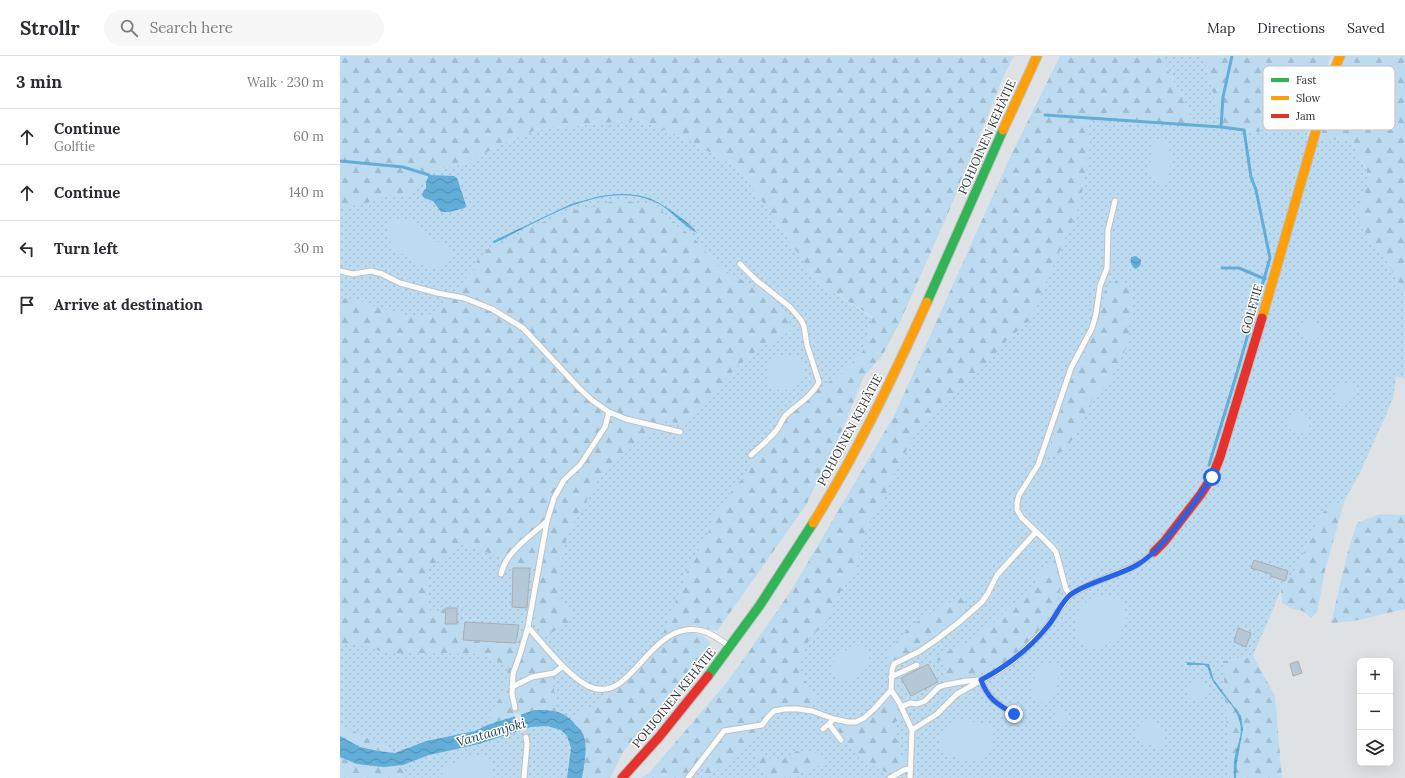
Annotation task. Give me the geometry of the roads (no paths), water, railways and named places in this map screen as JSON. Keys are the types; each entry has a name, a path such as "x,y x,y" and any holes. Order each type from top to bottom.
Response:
{"main road":[{"name":"POHJOINEN KEHÄTIE","path":"622,778 683,708 730,647 803,540 835,486 873,416 903,354 1037,56"},
{"name":"GOLFTIE","path":"1336,66 1340,56"},
{"name":"GOLFTIE","path":"1154,552 1164,542 1201,494 1212,477 1220,457 1257,336 1316,130"}],"lane":[{"path":"1070,596 1066,589 1056,552 1048,542 1022,518 1017,510 1017,502 1019,495 1038,465 1071,368 1092,328 1096,314 1100,286 1107,268 1108,230 1115,201"},
{"path":"740,264 756,280 790,307 801,320 804,326 807,345 819,382 815,389 802,402 785,416 768,440 751,455"},
{"path":"340,271 353,274 371,271 382,274 400,283 437,293 464,298 492,309 523,328 579,388 593,401 609,412 626,419 680,432"},
{"path":"515,708 512,694 513,674 528,627 547,521 554,498 564,480 580,465 605,427 609,412"},
{"path":"501,574 503,565 511,554 547,521"},
{"path":"910,778 912,730 891,690 891,677 894,664 920,651 936,640 982,602 997,575 1036,532"},
{"path":"912,730 937,714 957,694 1000,670 1016,659 1046,628 1070,596 1092,584 1137,565 1154,552"},
{"path":"528,627 563,666 579,680 590,687 607,689 617,686 627,678 654,648 665,638 677,632 686,630 703,631 715,636 730,647"},
{"path":"891,677 917,664"},
{"path":"512,687 532,677 554,673 563,666"},
{"path":"901,707 910,703 917,704 925,701 944,684 981,680"},
{"path":"981,680 989,697 996,704 1014,714"},
{"path":"688,778 724,731 735,728 762,725 774,711 785,709 812,711 834,719 856,722 864,718 874,709 891,690"},
{"path":"823,729 834,719"},
{"path":"829,724 841,740"},
{"path":"524,778 527,744 526,737"},
{"path":"890,778 910,768"}],"water":[{"path":"429,175 454,176 457,178 466,205 465,208 449,212 441,212 433,201 424,198 422,195 426,189 426,182"},
{"path":"616,194 642,196 656,201 679,216 697,233 691,230 665,208 653,201 634,196 614,196 595,199 575,205 555,213 501,240 494,243 493,241 571,204 600,196"},
{"path":"1136,256 1141,260 1141,262 1139,267 1135,269 1131,263 1131,257"},
{"path":"1187,662 1209,664 1214,680 1241,716 1243,729 1237,762 1236,778 1234,778 1234,761 1241,732 1238,716 1214,683 1208,668 1204,665 1187,665"},
{"name":"Vantaanjoki","path":"535,710 551,711 566,715 581,731 586,748 582,778 567,778 571,748 567,736 561,730 547,726 531,727 479,744 429,755 403,765 384,767 357,764 340,757 340,736 360,747 395,753 426,741 475,731 487,725"}],"waterway":[{"path":"1209,465 1270,258 1256,190 1251,177 1244,130 1221,127 1223,97 1232,56"},
{"path":"1045,115 1221,127"},
{"path":"340,161 403,167 429,175"},
{"path":"1222,268 1239,268 1265,279"}]}
